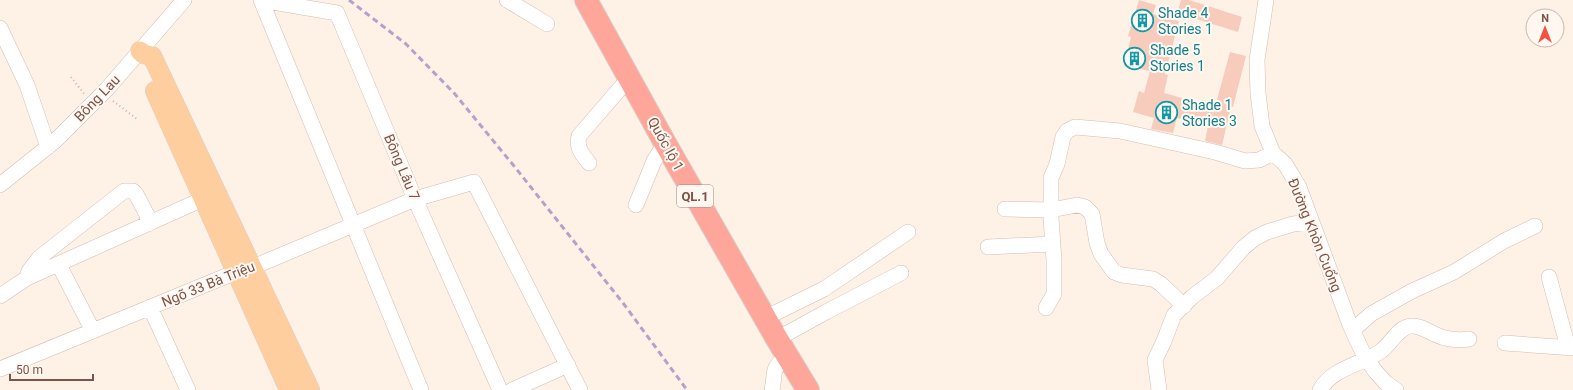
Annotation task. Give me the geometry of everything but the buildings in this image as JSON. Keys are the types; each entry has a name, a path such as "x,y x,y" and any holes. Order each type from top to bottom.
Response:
{"highway":[{"name":"Quốc lộ 1","path":"586,0 665,143 808,390"}],"main road":[{"path":"289,390 244,269 152,56 142,53 142,63 203,199 244,269 310,390"}],"street":[{"name":"Bông Lau","path":"0,185 48,147 142,53 184,0"},
{"path":"261,0 421,390"},
{"name":"Bông Lâu 7","path":"261,0 337,12 415,199 500,390"},
{"path":"507,0 547,24"},
{"name":"Đường Khòn Cuổng","path":"1264,1 1257,60 1262,126 1273,153 1285,164 1299,187 1352,330 1366,359 1386,383 1396,390"},
{"path":"0,28 27,85 48,147"},
{"path":"589,163 580,153 577,144 579,136 629,78"},
{"path":"1046,308 1054,294 1051,178 1057,164 1063,137 1067,131 1075,127 1120,131 1216,152 1245,161 1259,160 1273,153"},
{"path":"636,205 654,161 665,143"},
{"name":"Ngõ 33 Bà Triệu","path":"0,369 415,199 474,182 568,365"},
{"path":"27,278 33,265 39,258 124,191 133,191 136,194 147,215 148,224"},
{"path":"0,296 27,278 59,265 203,199"},
{"path":"1005,209 1051,210 1077,205 1085,207 1092,214 1097,243 1101,254 1114,272 1122,275 1153,279 1162,284 1184,306"},
{"path":"1159,390 1155,360 1174,315 1192,297 1217,278 1243,248 1255,238 1267,232 1293,224 1311,222"},
{"path":"1352,330 1371,314 1412,291 1454,272 1499,243 1535,226"},
{"path":"765,318 824,289 908,232"},
{"path":"988,247 1053,244"},
{"path":"59,265 92,331"},
{"path":"772,390 774,368 779,362 782,347 826,312 901,273"},
{"path":"1505,343 1571,345 1549,277"},
{"path":"150,307 188,390"},
{"path":"1320,390 1332,377 1343,369 1381,351 1399,332 1407,327 1413,326 1444,338 1470,339"},
{"path":"512,390 568,365 580,390"}],"path":[{"path":"71,77 92,103"},
{"path":"103,92 124,111 137,120"}],"railway":[{"path":"349,0 406,44 454,93 623,303 687,390"}],"place":[{"name":"Shade 4 Stories 1","path":"1142,21"},
{"name":"Shade 5 Stories 1","path":"1134,58"},
{"name":"Shade 1 Stories 3","path":"1166,113"}]}
